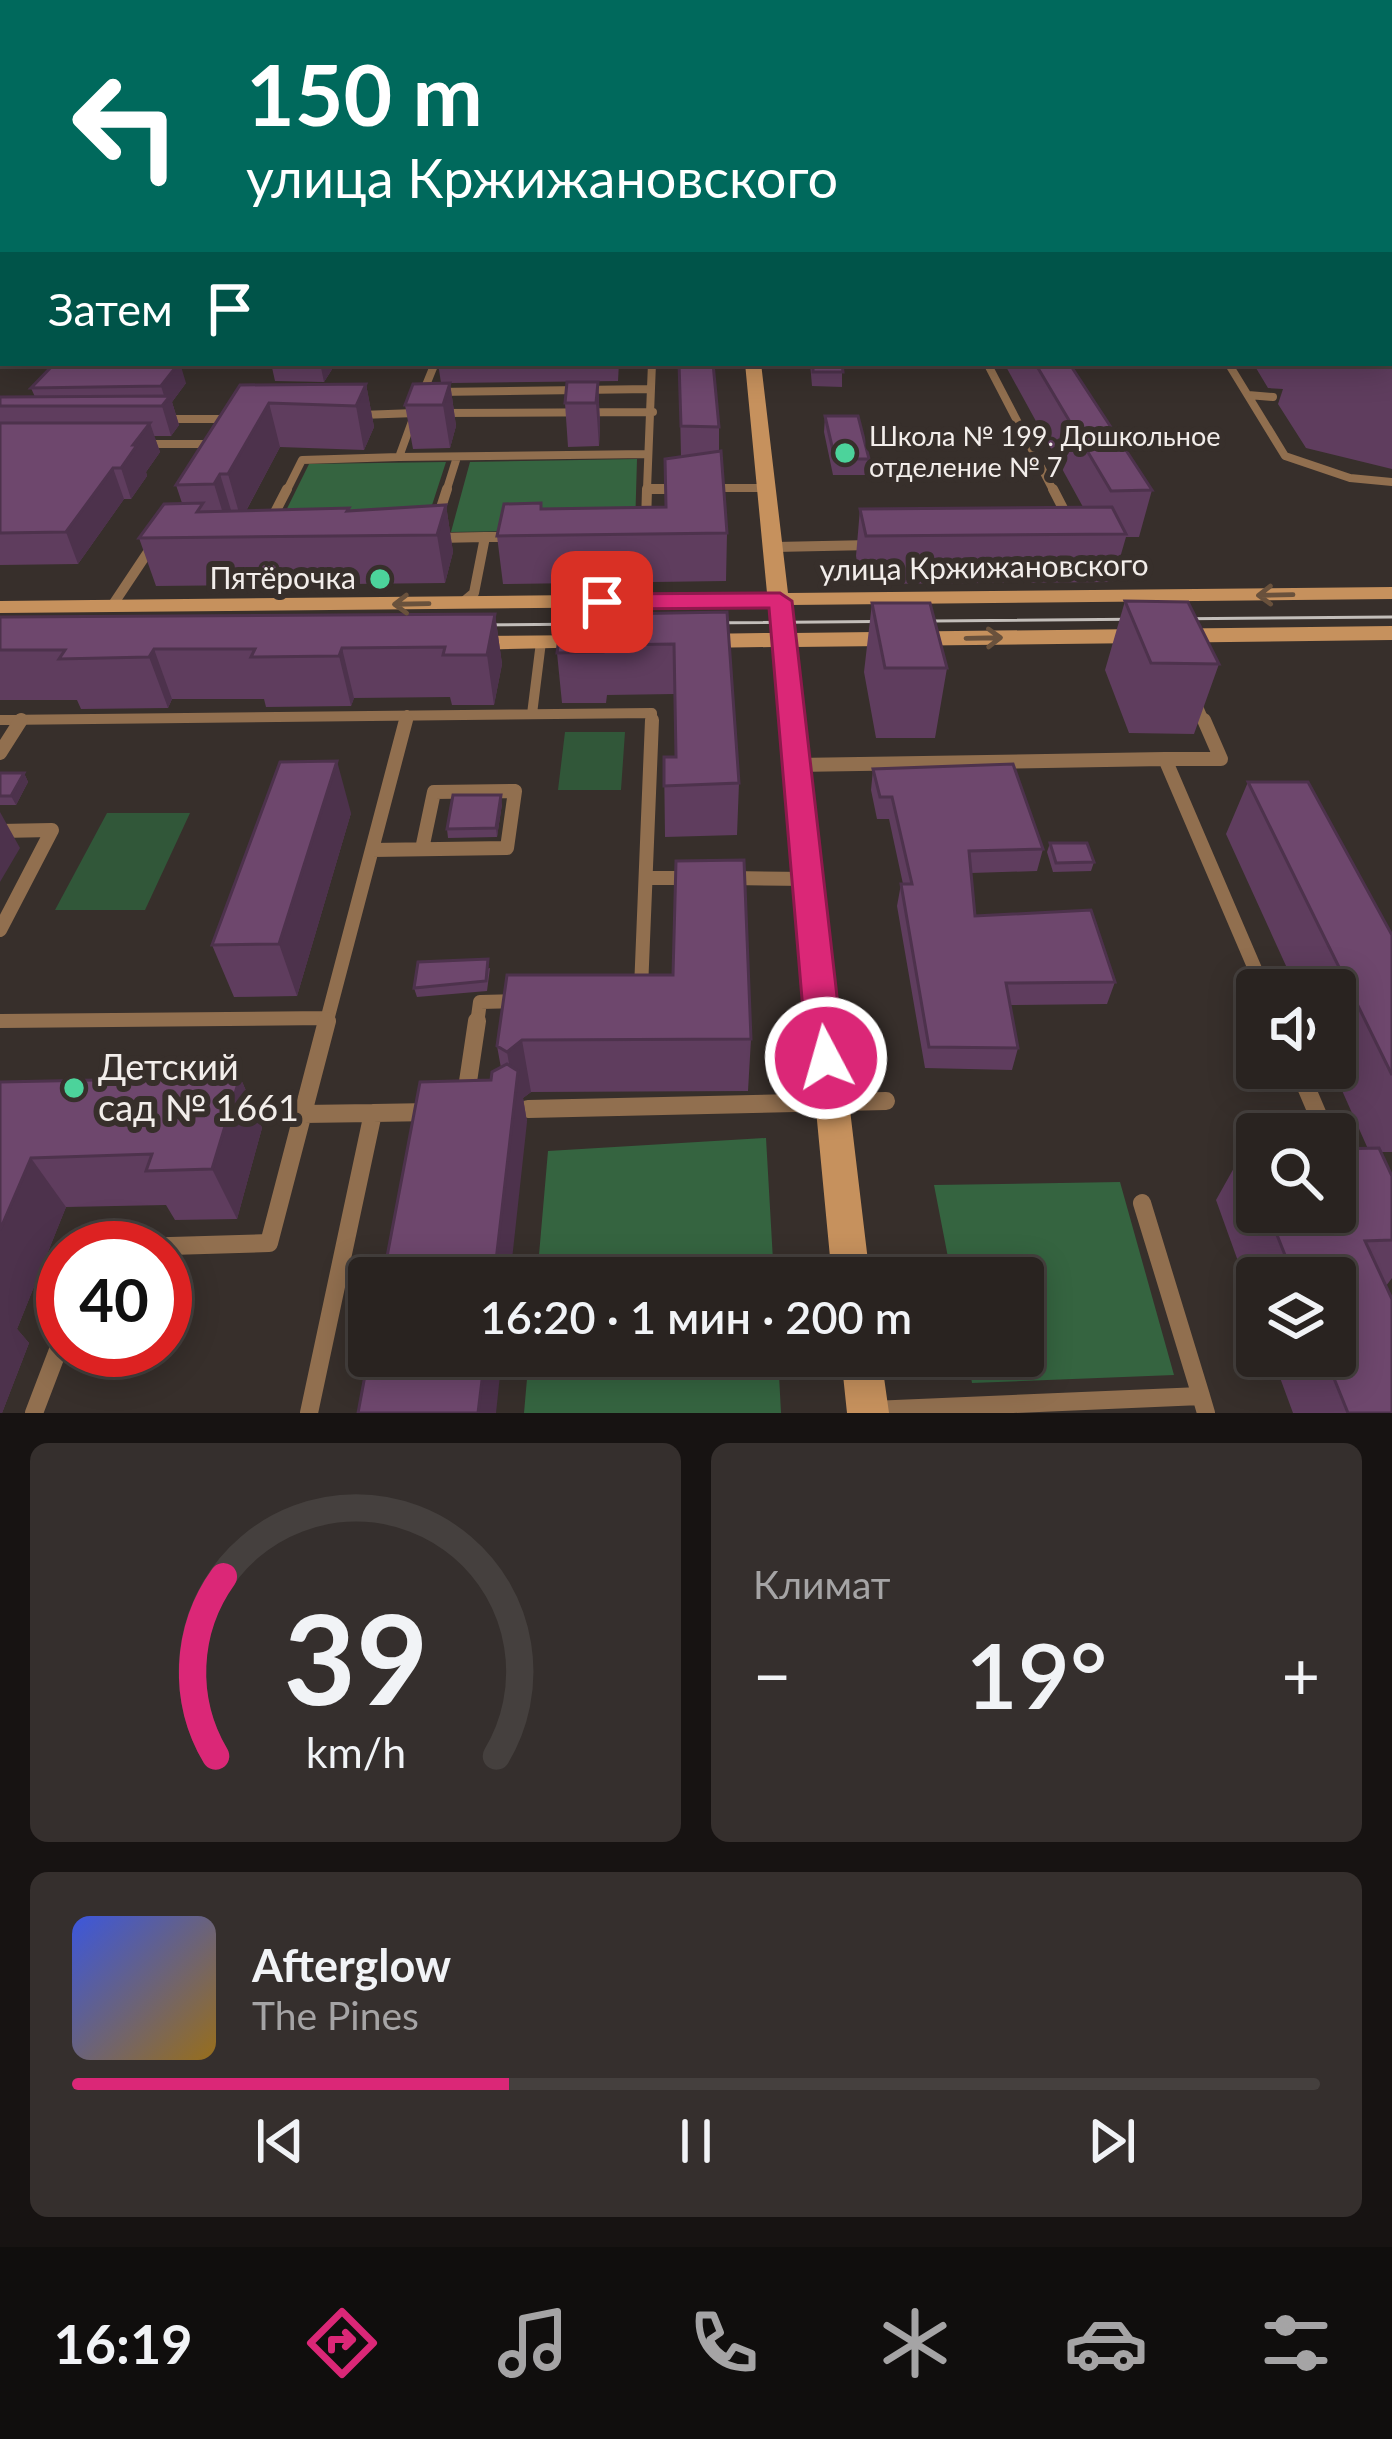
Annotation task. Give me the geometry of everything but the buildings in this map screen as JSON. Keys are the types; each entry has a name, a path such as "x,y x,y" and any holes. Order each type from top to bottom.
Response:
{"street":[{"path":"752,366 848,1257"},
{"name":"улица Кржижановского","path":"0,607 1392,593"},
{"path":"677,641 1392,633"},
{"path":"447,643 609,642"},
{"path":"863,1377 867,1412"}],"lane":[{"path":"399,457 434,366"},
{"path":"645,536 652,366"},
{"path":"989,366 1080,541"},
{"path":"1230,366 1285,456 1350,478 1392,482"},
{"path":"422,392 651,389"},
{"path":"1248,395 1273,397"},
{"path":"346,416 653,412"},
{"path":"140,419 256,418"},
{"path":"201,463 233,419"},
{"path":"118,444 212,444"},
{"path":"261,539 302,460 648,454"},
{"path":"457,457 431,538 531,537"},
{"path":"647,489 769,488"},
{"path":"463,603 474,593 485,537"},
{"path":"112,606 156,541"},
{"path":"775,547 896,544"},
{"path":"532,714 541,642"},
{"path":"796,765 1221,759 1190,689"},
{"path":"0,720 652,713 641,999 620,999"},
{"path":"192,1245 268,1243 407,716"},
{"path":"0,753 22,719"},
{"path":"1165,759 1255,969"},
{"path":"372,850 507,848 515,791 434,792 422,849"},
{"path":"0,831 52,830 0,930"},
{"path":"646,878 807,879"},
{"path":"303,1114 474,1111 480,1002 537,1001"},
{"path":"0,1021 328,1018"},
{"path":"528,1109 886,1101"},
{"path":"308,1413 373,1113"},
{"path":"867,1412 1203,1404 1142,1203"},
{"path":"34,1413 48,1377"}],"green space":[{"path":"637,459 635,529 451,532 470,462"},
{"path":"446,462 423,533 275,533 309,464"},
{"path":"565,732 625,732 621,790 558,790"},
{"path":"107,813 190,813 145,910 55,910"},
{"path":"766,1138 773,1257 539,1257 548,1151"},
{"path":"1120,1182 1174,1375 972,1383 971,1377 1044,1377 1044,1257 948,1257 934,1185"},
{"path":"527,1377 779,1377 781,1413 524,1413"}],"tram line":[{"path":"576,614 660,614"},
{"path":"696,623 1392,617"},
{"path":"462,625 594,624"}],"place":[{"name":"Школа № 199. Дошкольное отделение № 7","path":"845,453"},
{"name":"Пятёрочка","path":"380,579"},
{"name":"Детский сад № 1661","path":"74,1088"}],"route":[{"path":"602,602 780,601 826,1058"}]}
